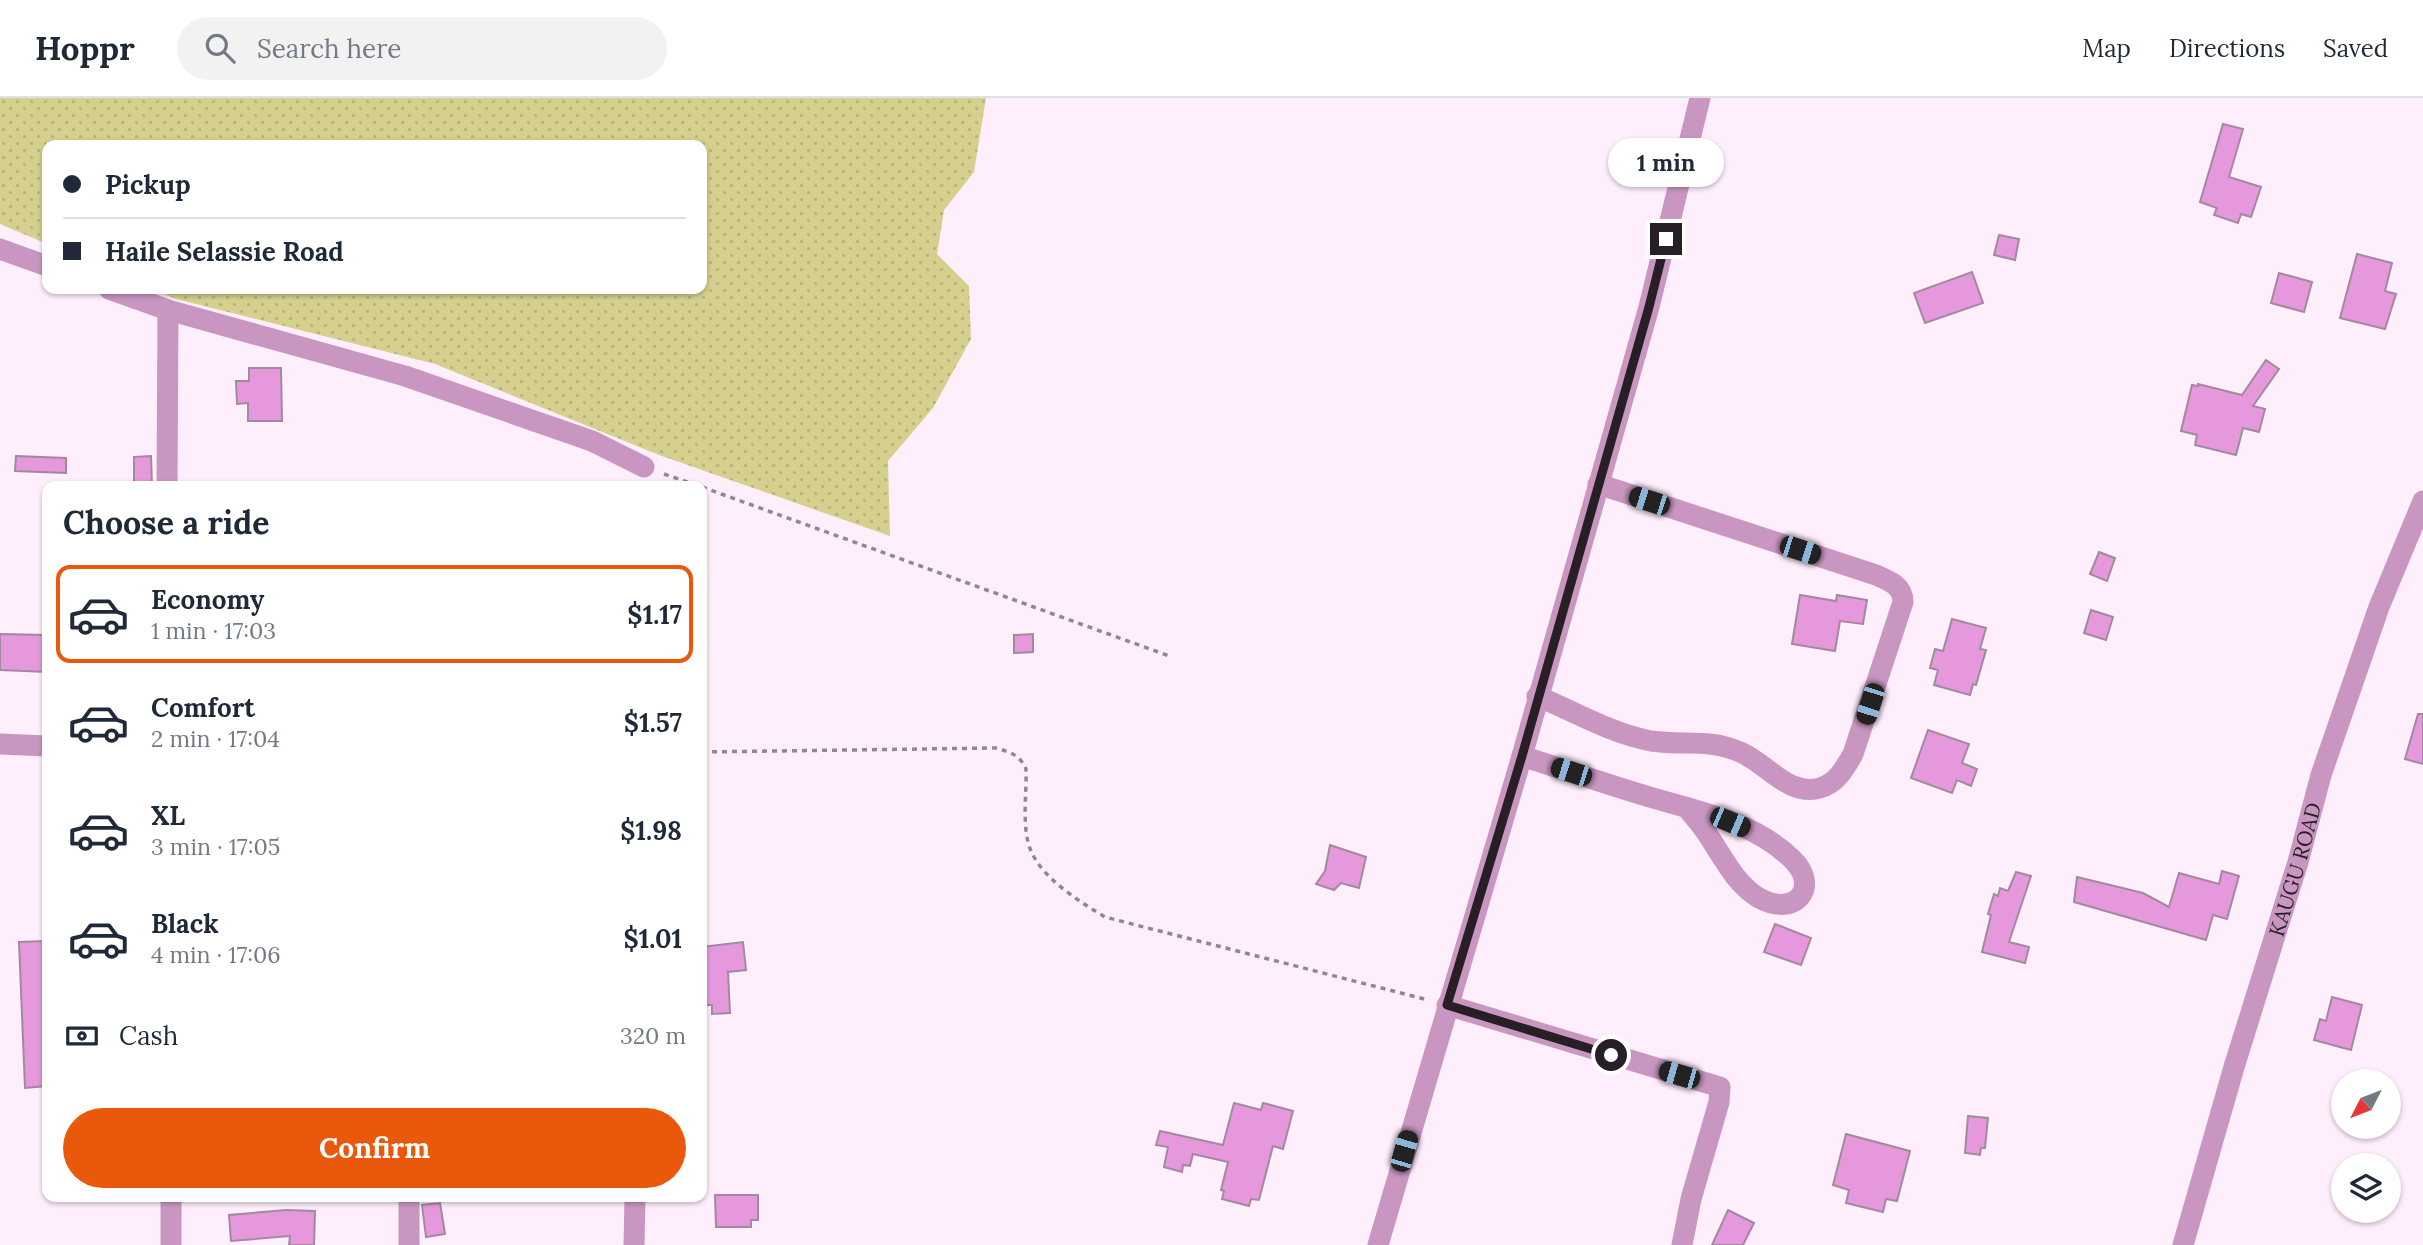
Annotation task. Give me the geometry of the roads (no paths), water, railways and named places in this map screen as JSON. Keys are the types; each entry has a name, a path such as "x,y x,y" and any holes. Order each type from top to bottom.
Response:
{"street":[{"path":"1378,1245 1522,756 1649,307 1700,98"},
{"path":"0,248 42,264"},
{"path":"123,294 168,310 405,376 592,441 644,467"},
{"path":"167,481 168,310"},
{"path":"1537,696 1648,741 1673,744 1718,743 1744,754 1779,779 1800,789 1821,788 1839,777 1853,754 1903,602 1903,593 1897,586 1876,575 1598,484"},
{"name":"KAUGU ROAD","path":"2183,1245 2234,1067 2298,862 2321,775 2379,607 2423,501"},
{"path":"0,744 42,746"},
{"path":"1522,756 1713,814 1774,844 1796,863 1804,888 1801,897 1793,903 1780,905 1760,898 1742,885 1686,807"},
{"path":"1447,1005 1720,1087 1719,1102 1691,1199 1682,1245"},
{"path":"171,1202 171,1245"},
{"path":"409,1202 409,1245"},
{"path":"634,1245 635,1202"}]}
